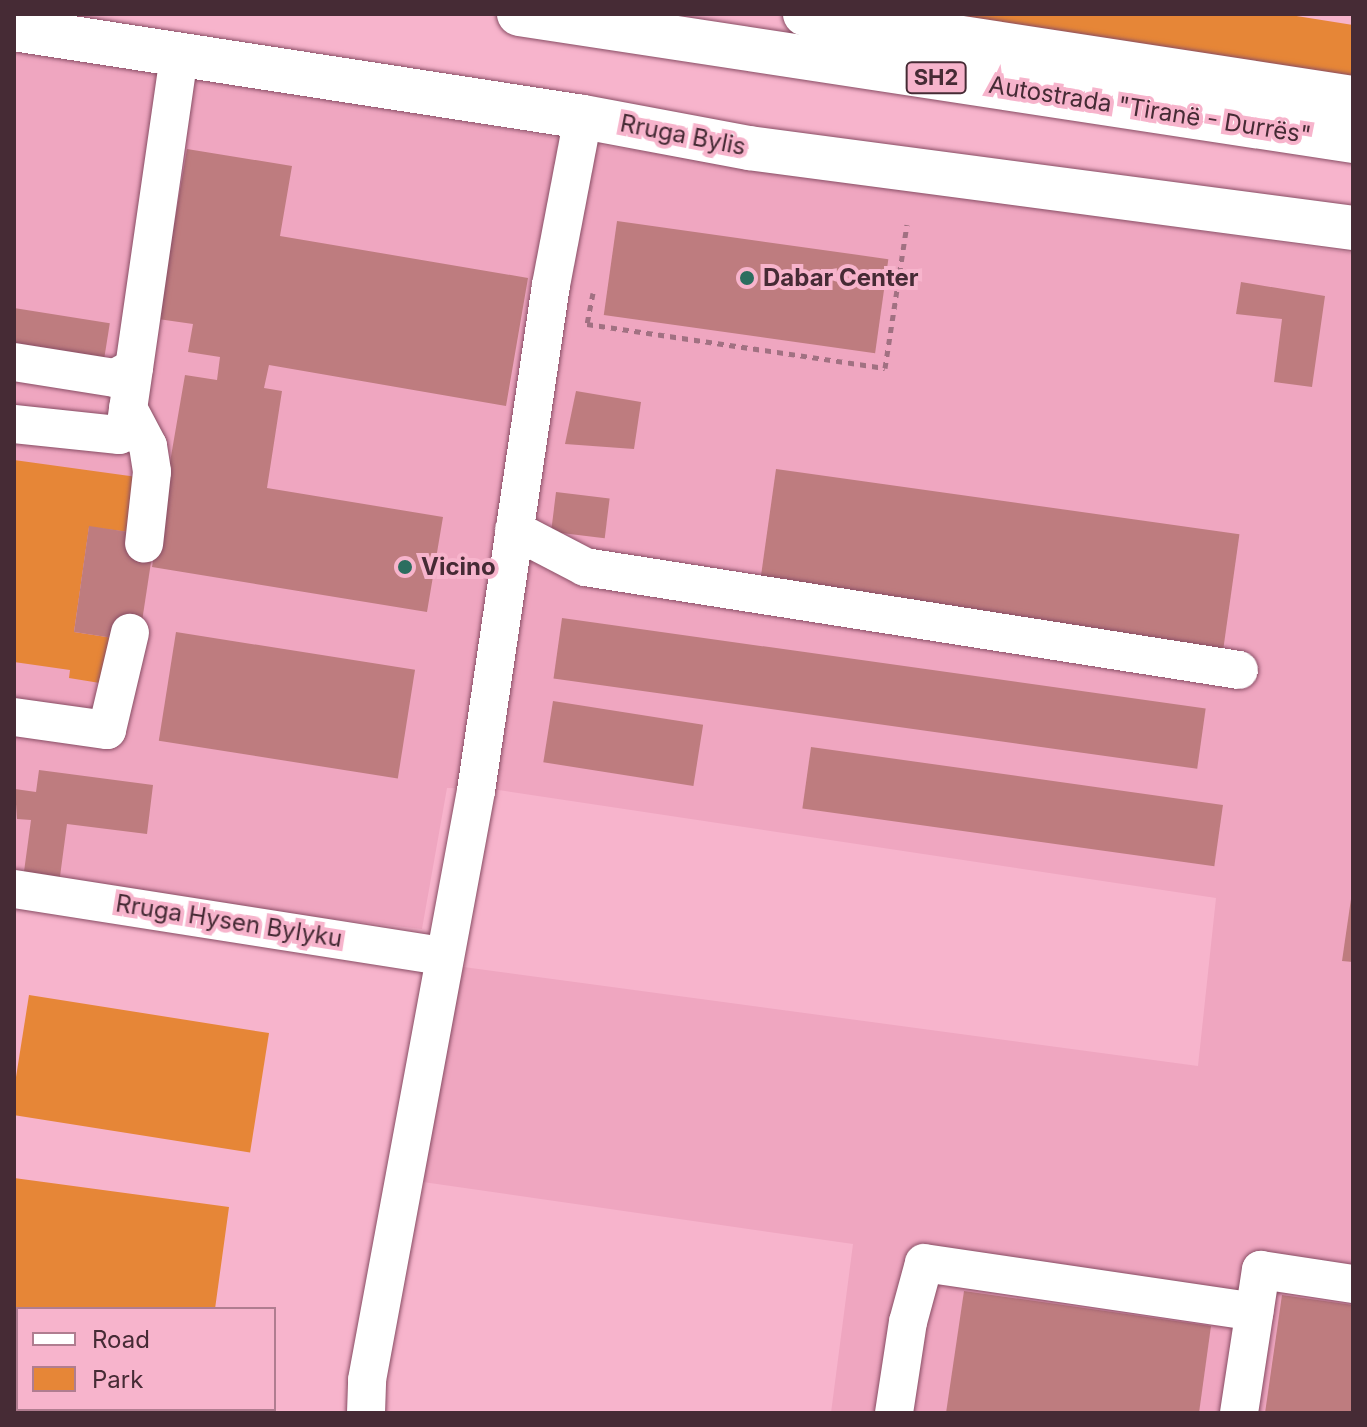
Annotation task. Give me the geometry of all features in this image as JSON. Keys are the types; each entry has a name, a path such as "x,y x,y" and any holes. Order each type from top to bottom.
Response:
{"main road":[{"name":"Autostrada \"Tiranë - Durrës\"","path":"519,14 1353,141"},
{"name":"Autostrada \"Tiranë - Durrës\"","path":"805,14 1353,98"},
{"name":"Rruga Bylis","path":"14,29 583,117 749,148 1353,228"}],"street":[{"path":"14,424 111,437 123,431 179,56"},
{"path":"366,1413 367,1380 444,956 583,117"},
{"path":"14,362 115,378 134,368"},
{"path":"128,408 151,458 144,544"},
{"path":"514,530 585,567 1239,670"},
{"path":"14,717 103,731 115,711 130,633"},
{"path":"14,693 115,711"},
{"name":"Rruga Hysen Bylyku","path":"14,889 444,956"},
{"path":"894,1413 908,1322 924,1263 1254,1312"},
{"path":"1239,1413 1261,1270 1353,1284"}],"path":[{"path":"593,293 587,324 885,368 907,225"},
{"path":"434,570 507,581"}],"shaded area":[{"path":"14,47 199,74 590,144 1353,253 1353,1413 831,1413 853,1244 423,1182 456,966 1198,1066 1216,898 492,789 447,788 422,929 14,883"}],"green space":[{"path":"917,14 1284,14 1353,25 1353,81"},
{"path":"14,460 137,477 129,532 89,527 74,632 113,638 106,684 69,678 70,670 14,662"},
{"path":"29,995 269,1033 250,1153 14,1115 14,1090"},
{"path":"14,1178 229,1207 215,1307 16,1307 16,1411 201,1413 14,1413"}],"building":[{"path":"187,149 292,166 280,236 528,278 506,406 269,365 264,388 282,391 267,488 443,517 427,612 152,567 185,375 217,380 220,357 188,352 193,324 158,319"},
{"name":"Dabar Center","path":"617,221 888,259 875,353 604,315"},
{"path":"1241,282 1325,296 1312,387 1274,382 1282,319 1236,314"},
{"path":"14,308 110,323 104,362 14,347"},
{"path":"576,391 641,402 634,449 565,444"},
{"path":"776,469 1239,534 1223,650 760,585"},
{"path":"556,492 610,499 605,538 551,532"},
{"path":"89,526 129,532 153,549 141,628 113,638 74,632"},
{"path":"562,618 1206,708 1197,769 554,678"},
{"path":"176,632 415,670 398,779 159,741"},
{"path":"553,701 703,725 693,786 543,762"},
{"path":"811,747 1223,805 1214,866 802,808"},
{"path":"39,770 153,785 147,834 67,824 59,884 23,879 31,820 17,819 15,789 36,792"},
{"path":"1353,899 1353,962 1342,961"},
{"path":"964,1291 1211,1326 1199,1413 946,1413"},
{"path":"1282,1295 1353,1305 1353,1413 1265,1413"}],"place":[{"name":"Dabar Center","path":"747,278"},
{"name":"Vicino","path":"405,567"}]}
